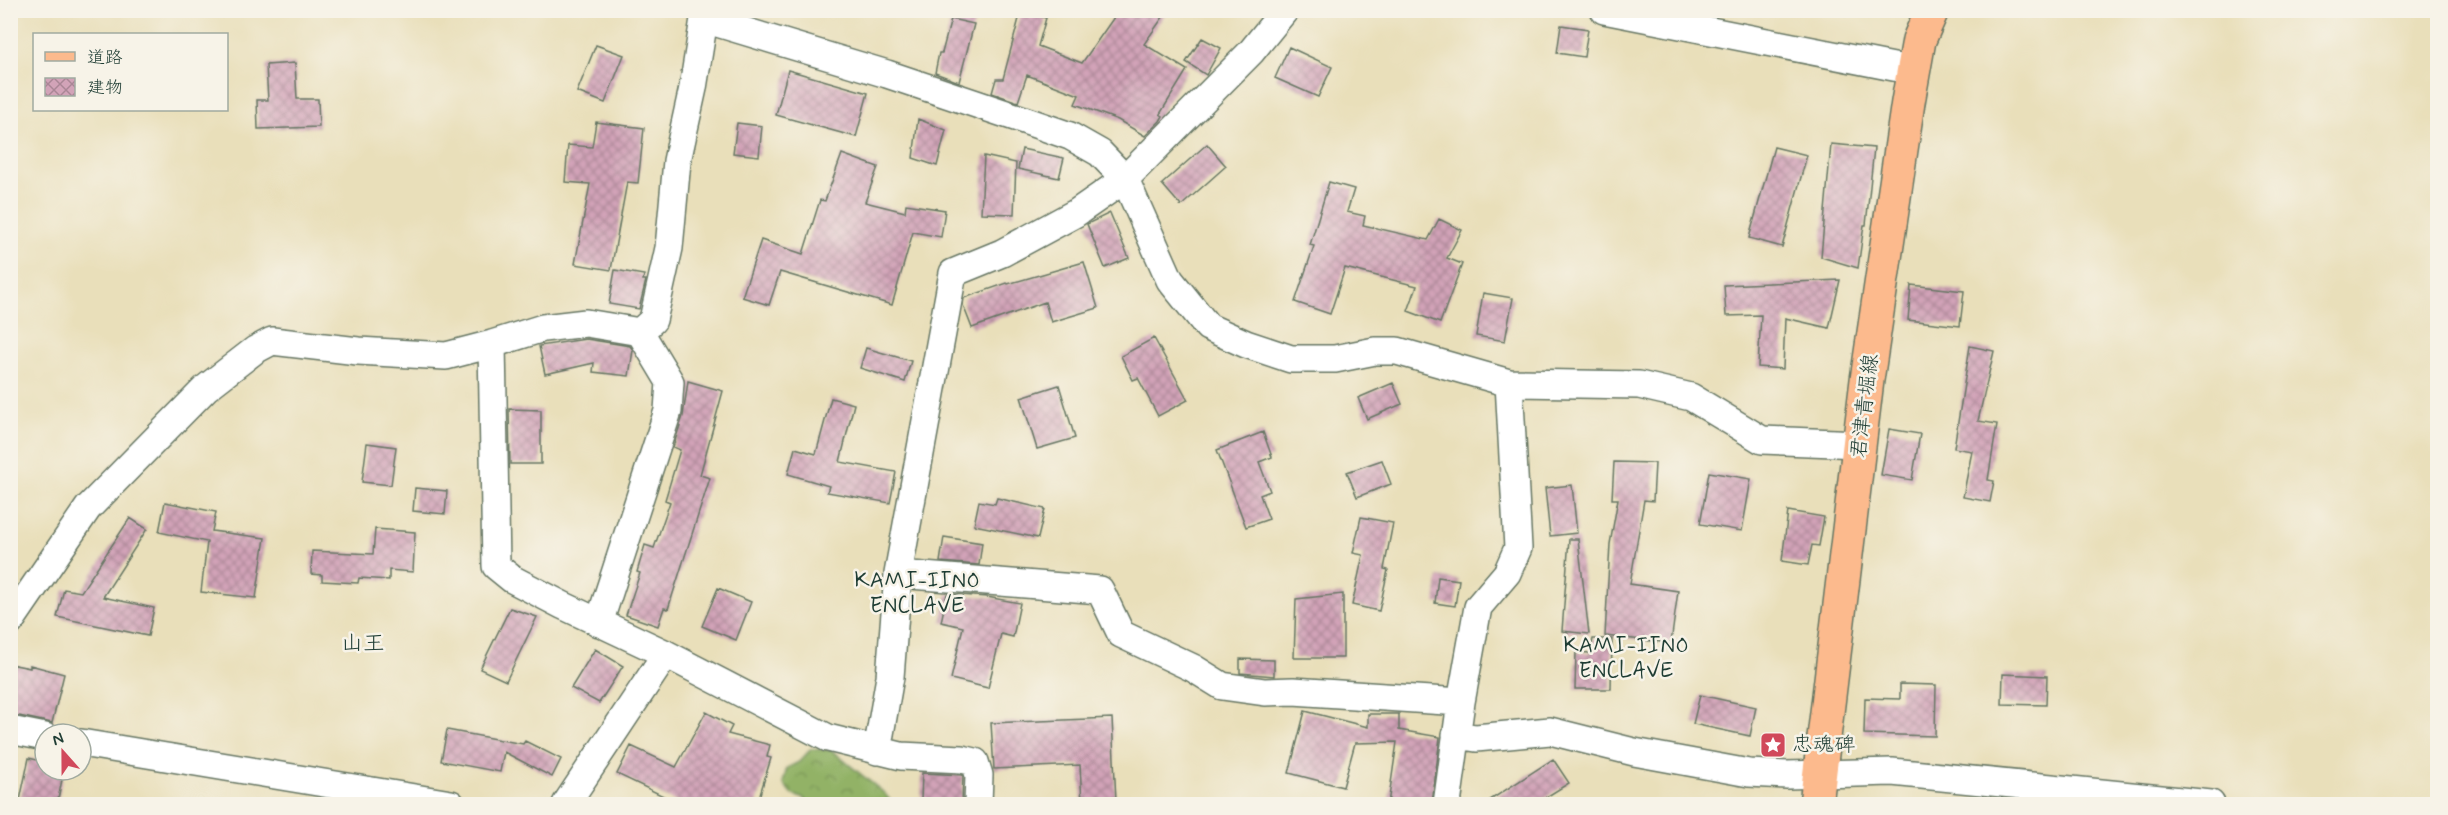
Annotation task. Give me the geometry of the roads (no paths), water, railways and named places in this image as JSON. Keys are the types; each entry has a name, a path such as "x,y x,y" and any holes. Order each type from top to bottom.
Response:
{"main road":[{"name":"君津青堀線","path":"1818,789 1859,444 1919,40 1932,10"}],"street":[{"path":"877,751 890,677 898,574 954,273 1002,253 1076,213 1125,179 1251,52 1286,10"},
{"path":"1604,10 1914,71"},
{"path":"640,332 653,320 669,248 677,160 693,88 703,15 1070,136 1100,153 1125,179 1170,280 1208,327 1246,344 1291,359 1335,359 1375,351 1397,351 1509,383 1639,386 1691,397 1762,440 1859,444"},
{"path":"10,622 88,508 206,388 255,350 272,341 358,351 446,356 543,328 586,323 640,332 670,381 668,411 599,623"},
{"path":"492,344 496,566 512,579 666,654 828,738 900,756 962,759 975,762 979,775 978,804"},
{"path":"1447,804 1461,702 1478,607 1507,573 1518,548 1509,383"},
{"path":"898,574 1100,590 1121,634 1192,668 1222,686 1265,692 1293,691 1461,702"},
{"path":"566,804 666,654"},
{"path":"10,730 33,734"},
{"path":"1456,735 1476,738 1550,731 1634,752 1717,768 1787,775 1818,789 1892,772 2211,804"},
{"path":"93,745 451,804"}],"place":[{"name":"忠魂碑","path":"1773,745"}],"district":[{"name":"KAMI-IINO ENCLAVE","path":"917,594"},
{"name":"山王","path":"363,644"},
{"name":"KAMI-IINO ENCLAVE","path":"1626,658"}]}
